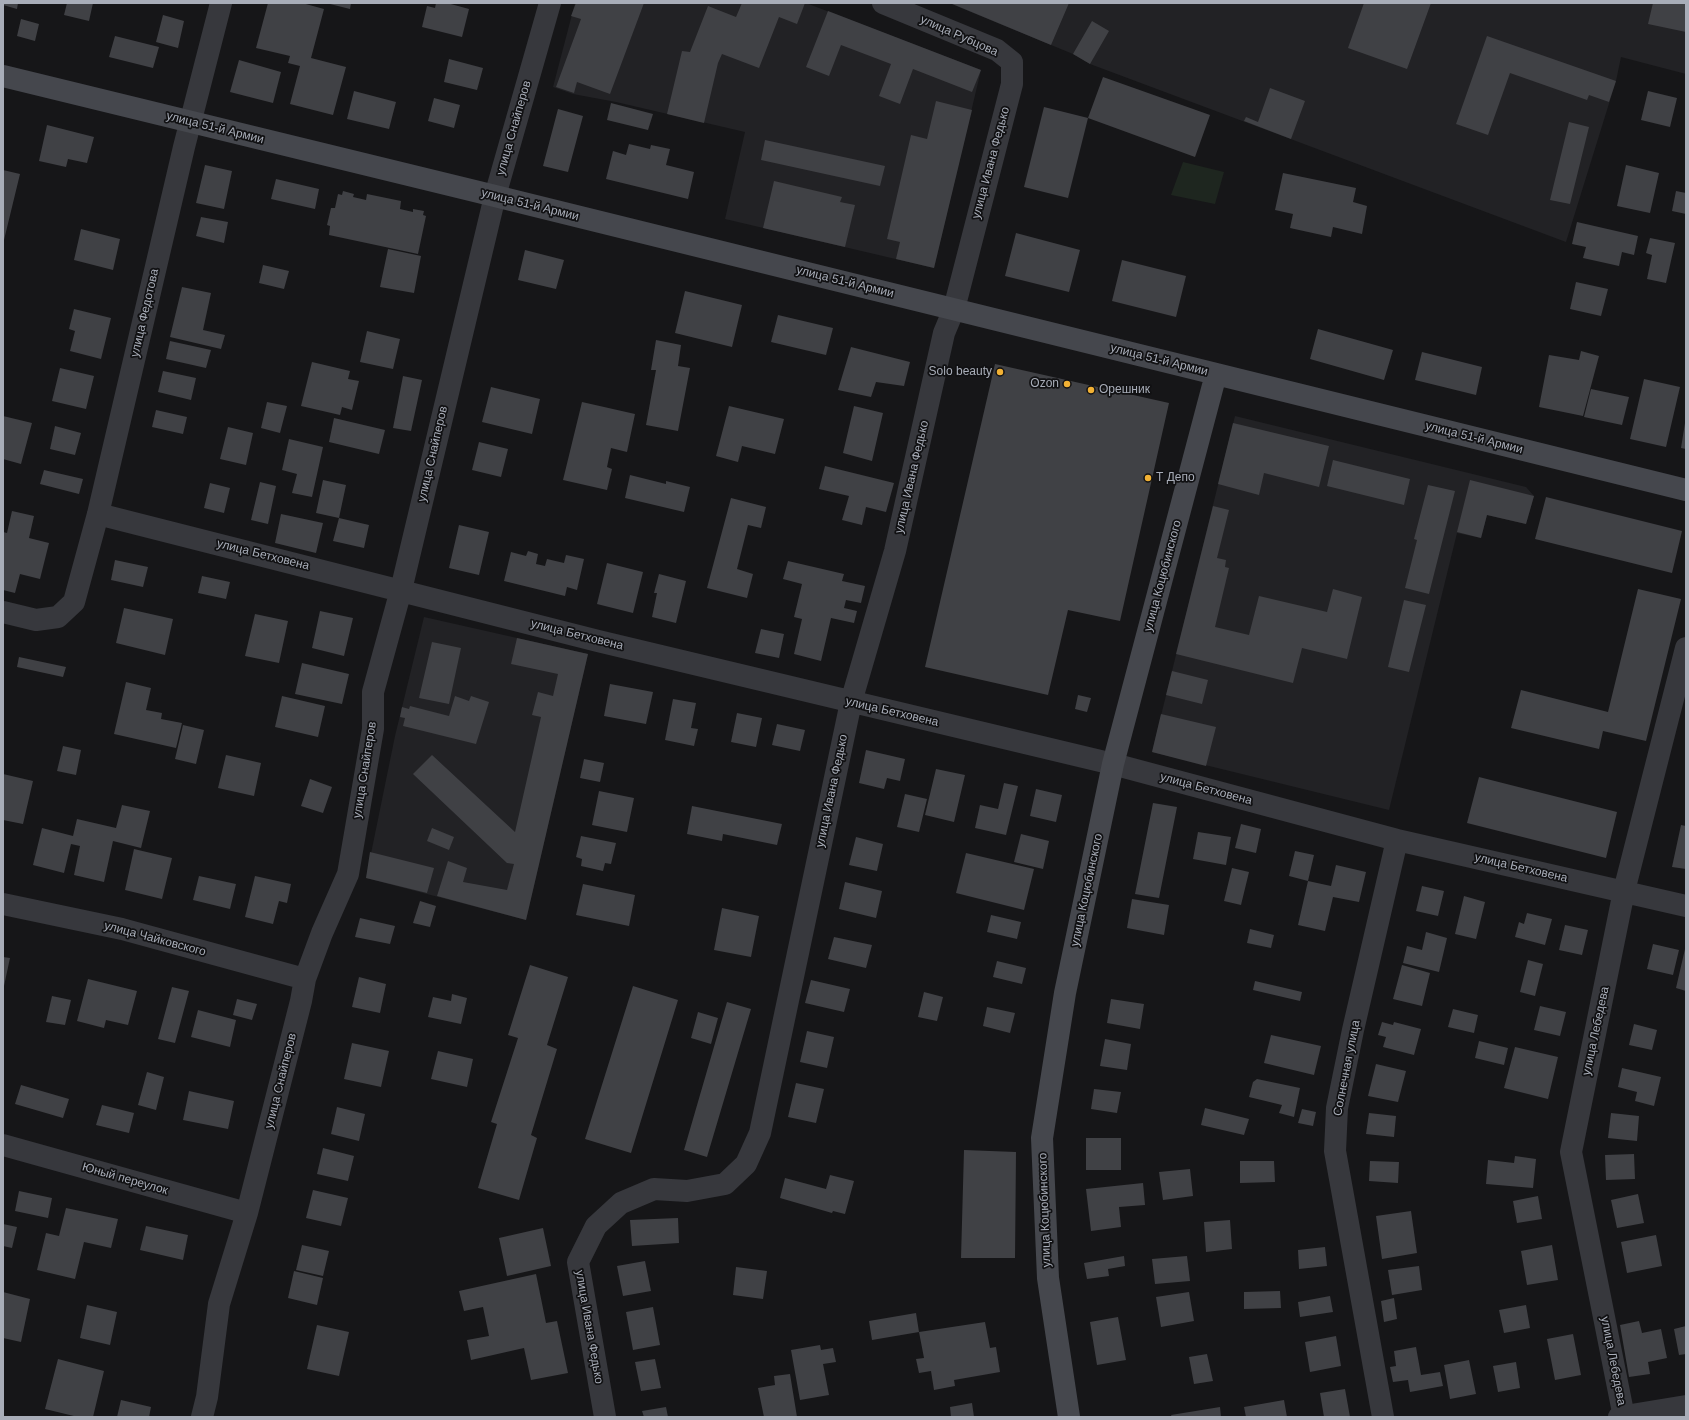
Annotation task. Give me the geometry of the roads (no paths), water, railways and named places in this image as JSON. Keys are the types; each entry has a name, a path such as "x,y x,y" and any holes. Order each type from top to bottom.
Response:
{"main road":[{"name":"улица 51-й Армии","path":"3,76 1686,490"},
{"name":"улица Коцюбинского","path":"1069,1417 1048,1278 1042,1138 1065,993 1113,764 1216,374"}],"street":[{"name":"улица Федотова","path":"3,612 36,620 58,618 74,602 98,514 190,123 221,3"},
{"name":"улица Снайперов","path":"202,1417 207,1397 219,1304 246,1213 301,1001 305,979 322,933 348,874 373,729 373,692 401,590 495,196 550,3"},
{"name":"улица Рубцова","path":"883,3 997,50 1012,62"},
{"name":"улица Ивана Федько","path":"605,1417 578,1262 596,1226 621,1203 654,1189 687,1191 725,1184 746,1164 760,1133 851,702 895,551 944,333 954,309 1012,84 1012,62"},
{"name":"улица Бетховена","path":"98,514 598,641 1113,764 1397,840 1686,906"},
{"name":"улица Лебедева","path":"1622,1417 1571,1152 1624,891 1686,648"},
{"name":"Солнечная улица","path":"1382,1417 1335,1151 1337,1108 1353,1030 1397,840"},
{"name":"улица Чайковского","path":"3,904 122,929 305,979"},
{"name":"Юный переулок","path":"3,1145 246,1213"},
{"path":"1622,1417 1686,1406"}],"place":[{"name":"Solo beauty","path":"1000,372"},
{"name":"Ozon","path":"1067,384"},
{"name":"Орешник","path":"1091,390"},
{"name":"Т Депо","path":"1148,478"}]}
